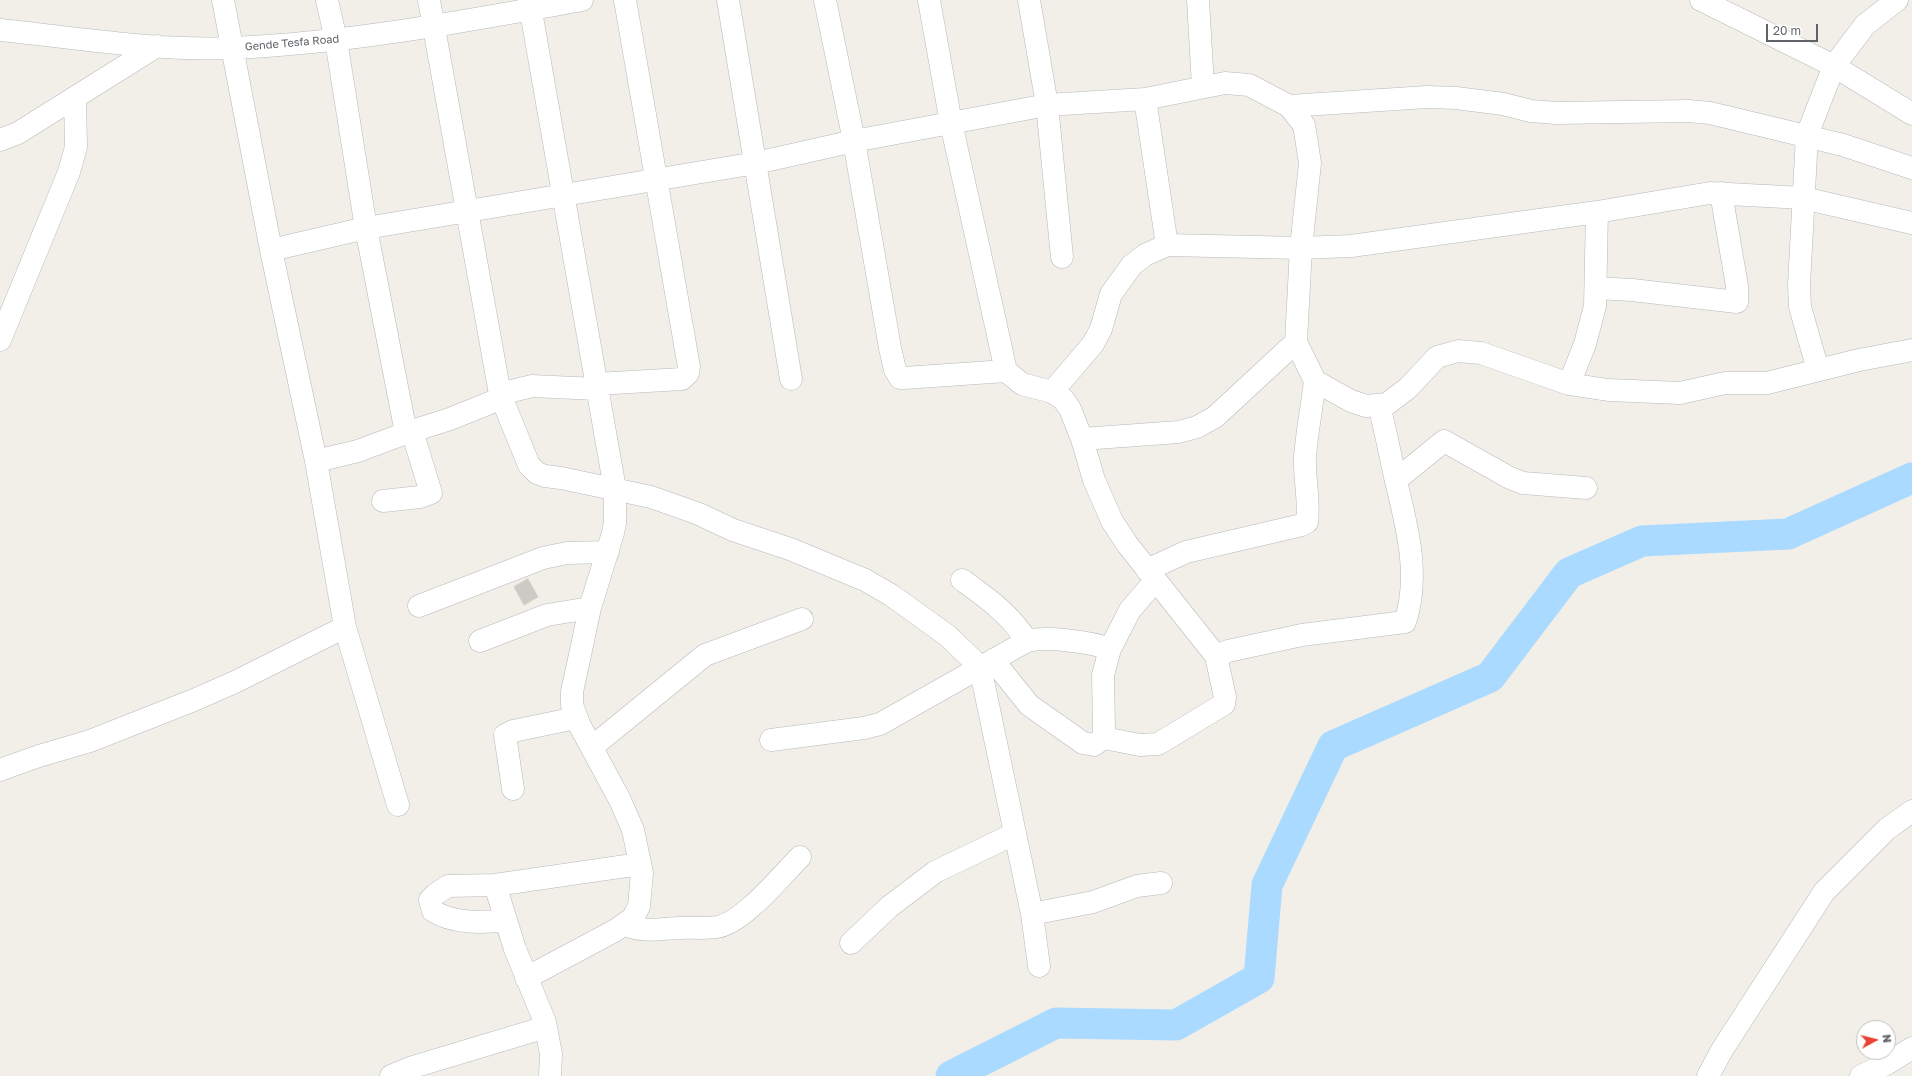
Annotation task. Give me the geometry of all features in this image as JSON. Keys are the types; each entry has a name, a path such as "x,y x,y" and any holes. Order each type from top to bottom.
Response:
{"street":[{"path":"223,0 271,250 316,461 344,627 398,805"},
{"path":"327,0 336,40 366,228 409,432 431,493 420,497 383,501"},
{"path":"429,0 501,396 529,465 537,473 545,476 651,497 732,530 790,549 865,580 891,595 986,663 1029,705 1083,743 1094,745 1106,736"},
{"name":"Gende Tesfa Road","path":"0,30 157,46 231,48 336,40 434,26 530,5 582,0"},
{"path":"316,461 358,451 450,419 501,396 532,386 596,386 682,379 688,373 689,367 625,0"},
{"path":"728,0 791,379"},
{"path":"825,0 854,141 895,370 900,378 1006,371"},
{"path":"929,0 951,123 1006,371 1022,384 1052,392 1063,399 1070,409 1082,439 1094,480 1112,520 1127,544 1151,575 1216,656 1225,697 1224,704 1158,744 1140,745 1109,739 1104,730 1103,675 1110,648 1151,575 1186,552 1302,526 1307,522 1309,511 1305,458 1316,381"},
{"path":"1029,0 1047,105 1062,257"},
{"path":"1198,0 1203,86"},
{"path":"1701,0 1834,66 1912,113"},
{"path":"1818,370 1800,307 1799,285 1807,135 1834,66 1865,25 1897,0"},
{"path":"526,978 633,918 639,906 642,873 633,830 623,806 576,718 573,708 572,692 590,608 608,552 615,523 615,489 530,5"},
{"path":"0,140 18,133 75,99 157,46"},
{"path":"271,250 366,228 466,210 756,163 854,141 1047,105 1145,99 1203,86 1225,83 1249,86 1289,106 1304,125 1310,163 1302,248 1296,342 1316,381 1351,401 1366,406 1387,404 1408,388 1437,357 1458,351 1481,353 1569,384 1608,390 1680,393 1725,383 1767,383 1886,354 1912,350"},
{"path":"1289,106 1427,97 1456,98 1503,104 1532,111 1556,113 1689,111 1710,113 1807,135 1870,153 1912,168"},
{"path":"0,340 69,172 76,146 75,99"},
{"path":"1145,99 1167,246"},
{"path":"1052,392 1093,344 1101,330 1111,294 1132,266 1145,255 1167,246 1302,248 1351,246 1597,212 1695,194 1721,193 1803,198 1912,223"},
{"path":"1596,288 1632,290 1737,302 1737,286 1721,193"},
{"path":"1569,384 1585,344 1595,306 1597,212"},
{"path":"1082,439 1179,432 1197,427 1215,417 1296,342"},
{"path":"1216,656 1228,651 1302,636 1405,622 1411,591 1411,568 1405,518 1379,405"},
{"path":"1396,480 1444,441 1510,478 1523,483 1586,488"},
{"path":"419,606 543,558 567,553 608,552"},
{"path":"962,580 995,603 1018,627 1026,641"},
{"path":"480,641 547,615 590,608"},
{"path":"592,748 705,655 802,619"},
{"path":"0,770 39,756 90,741 194,700 235,682 344,627"},
{"path":"771,740 864,728 880,724 1026,641 1044,639 1110,648"},
{"path":"986,663 1014,834 1032,914 1039,966"},
{"path":"513,789 506,735 507,733 576,718"},
{"path":"1708,1076 1722,1050 1824,892 1887,828 1912,811"},
{"path":"851,944 889,908 935,872 1014,834"},
{"path":"624,924 635,930 718,927 746,912 800,857"},
{"path":"506,920 488,922 457,920 439,915 433,911 430,900 448,886 495,885 640,864"},
{"path":"1032,914 1093,902 1137,886 1161,883"},
{"path":"495,885 526,978 546,1027 551,1054 550,1076"},
{"path":"391,1076 413,1067 546,1027"},
{"path":"1860,1076 1888,1063 1912,1048"}],"building":[{"path":"528,579 538,597 524,605 514,587"}],"waterway":[{"path":"951,1076 1056,1023 1176,1025 1259,978 1267,885 1333,746 1490,677 1569,573 1642,541 1788,534 1912,478"}]}
